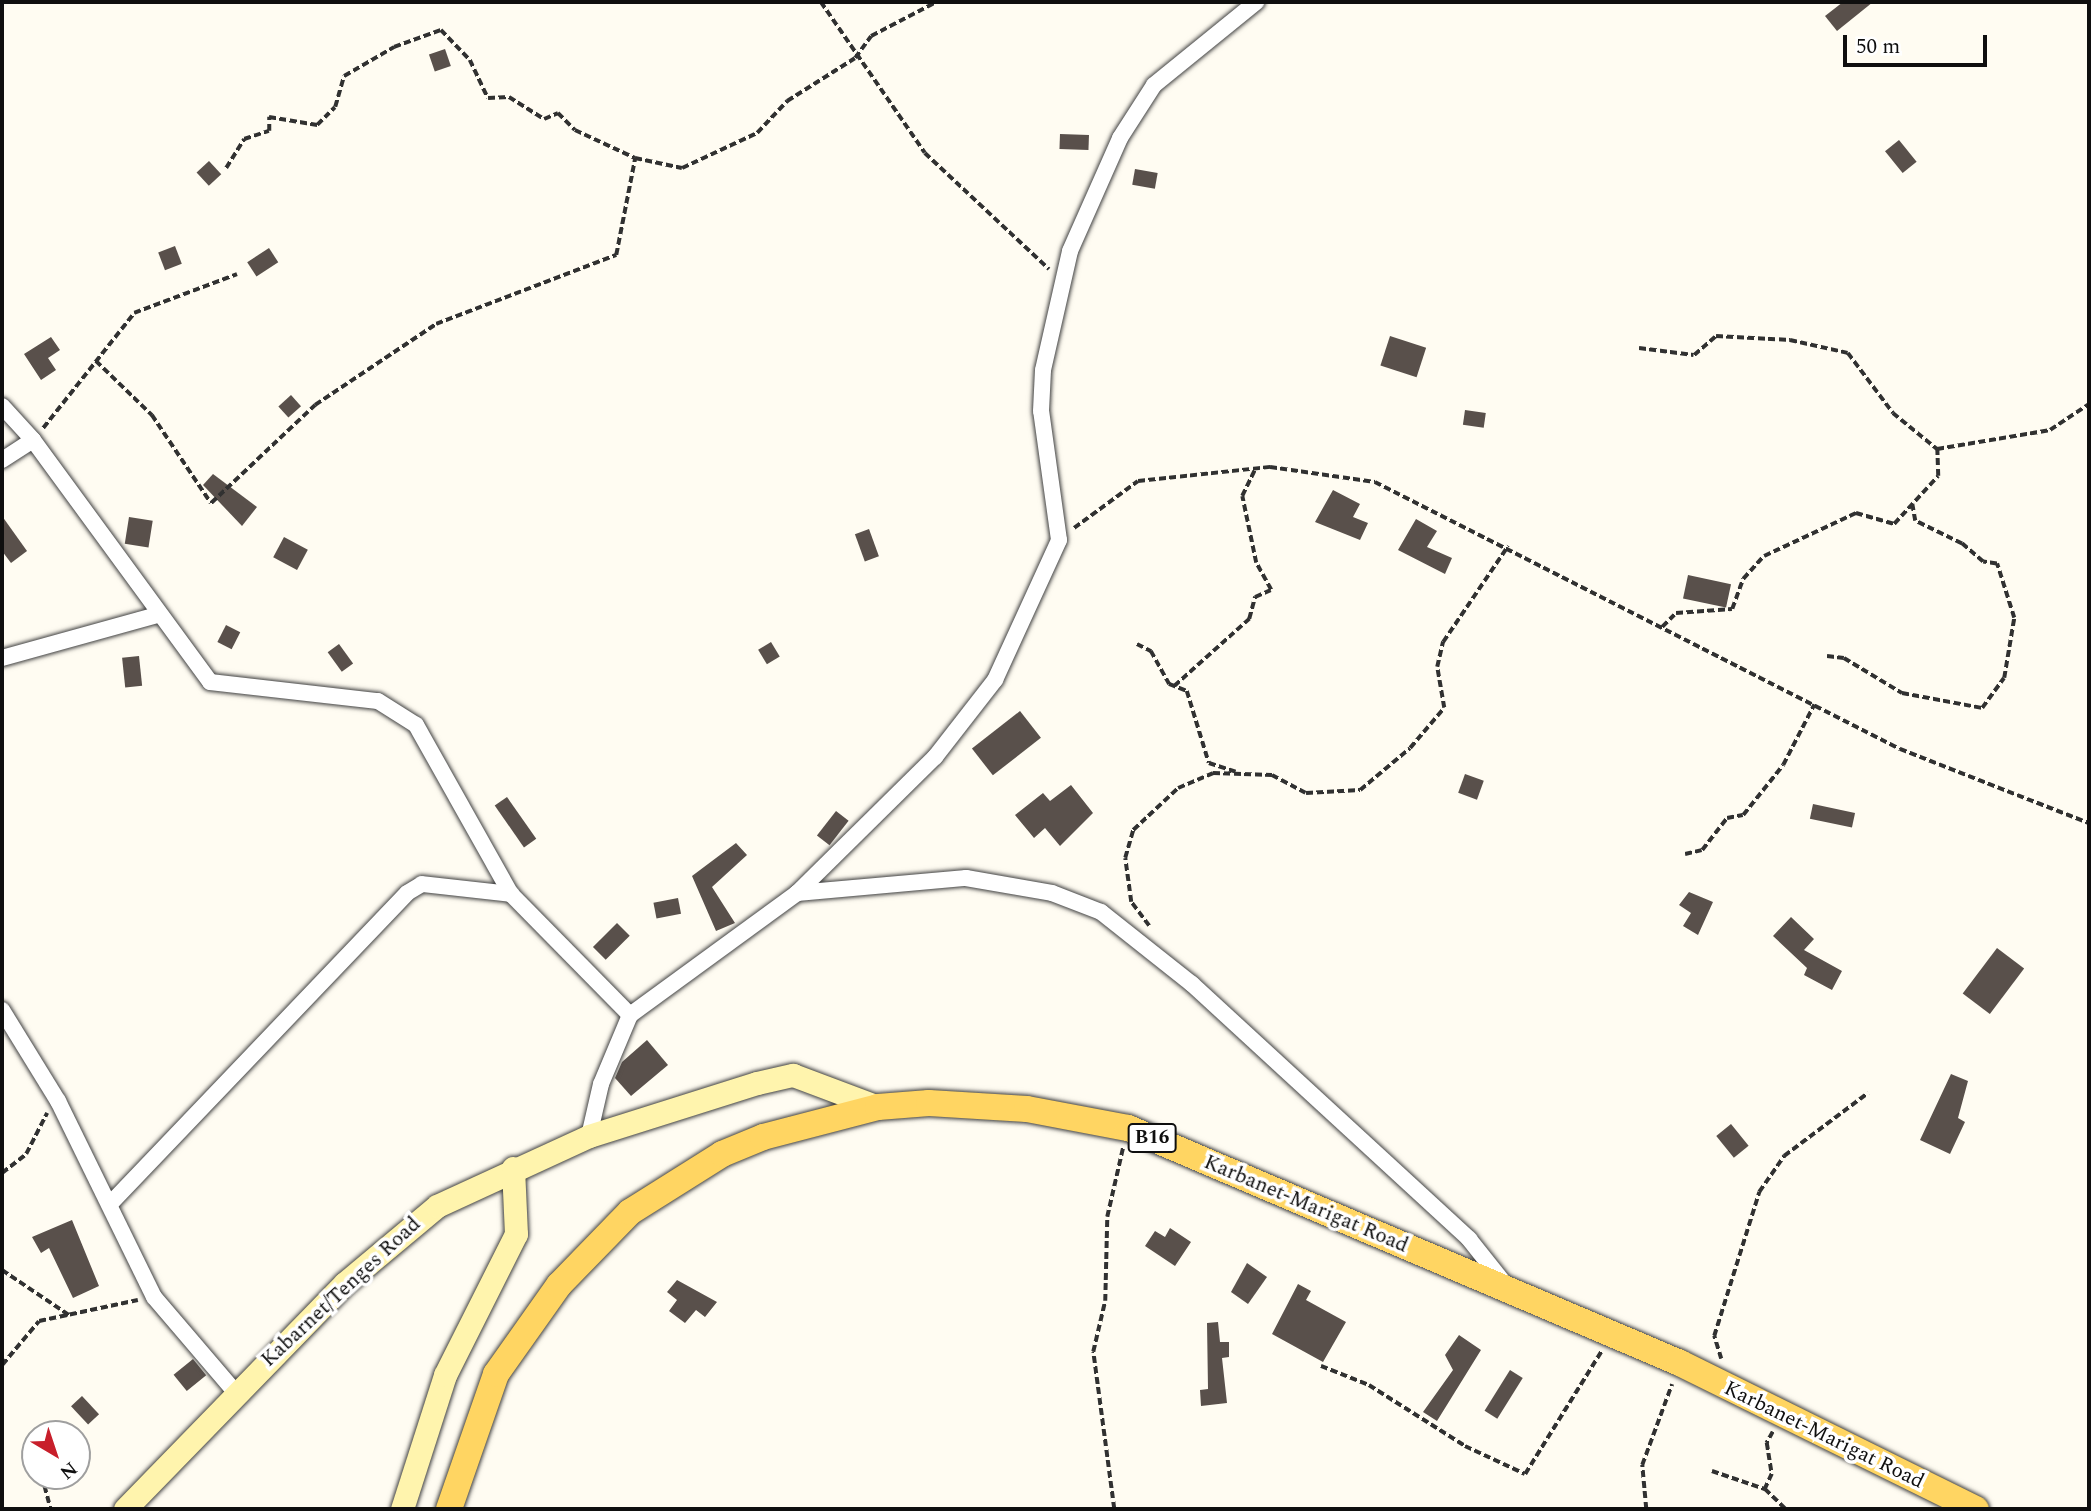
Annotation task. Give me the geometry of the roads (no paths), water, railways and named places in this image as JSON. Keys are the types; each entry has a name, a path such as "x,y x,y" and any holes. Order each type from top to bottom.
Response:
{"main road":[{"name":"Karbanet-Marigat Road","path":"449,1509 496,1374 559,1285 604,1237 675,1180 722,1154 878,1107 1027,1109 1128,1128 1513,1295 1680,1363 1976,1509"}],"street":[{"path":"589,1136 601,1084 630,1015 797,893 974,711 1013,649 1059,540 1041,411 1042,370 1061,280 1136,110 1180,58 1255,2"},
{"path":"2,406 33,440 157,615 210,682 378,701 416,725 511,894 550,940 630,1015"},
{"path":"2,460 33,440"},
{"path":"2,658 157,615"},
{"path":"797,893 966,878 1052,893 1101,912 1192,984 1469,1239 1513,1295"},
{"path":"110,1204 407,893 422,884 511,894"},
{"path":"2,1010 58,1101 153,1297 235,1392"},
{"name":"Kabarnet/Tenges Road","path":"125,1509 235,1392 398,1236 437,1206 513,1168 589,1136 793,1075 878,1107"},
{"path":"402,1509 445,1376 516,1234 513,1168"}]}
